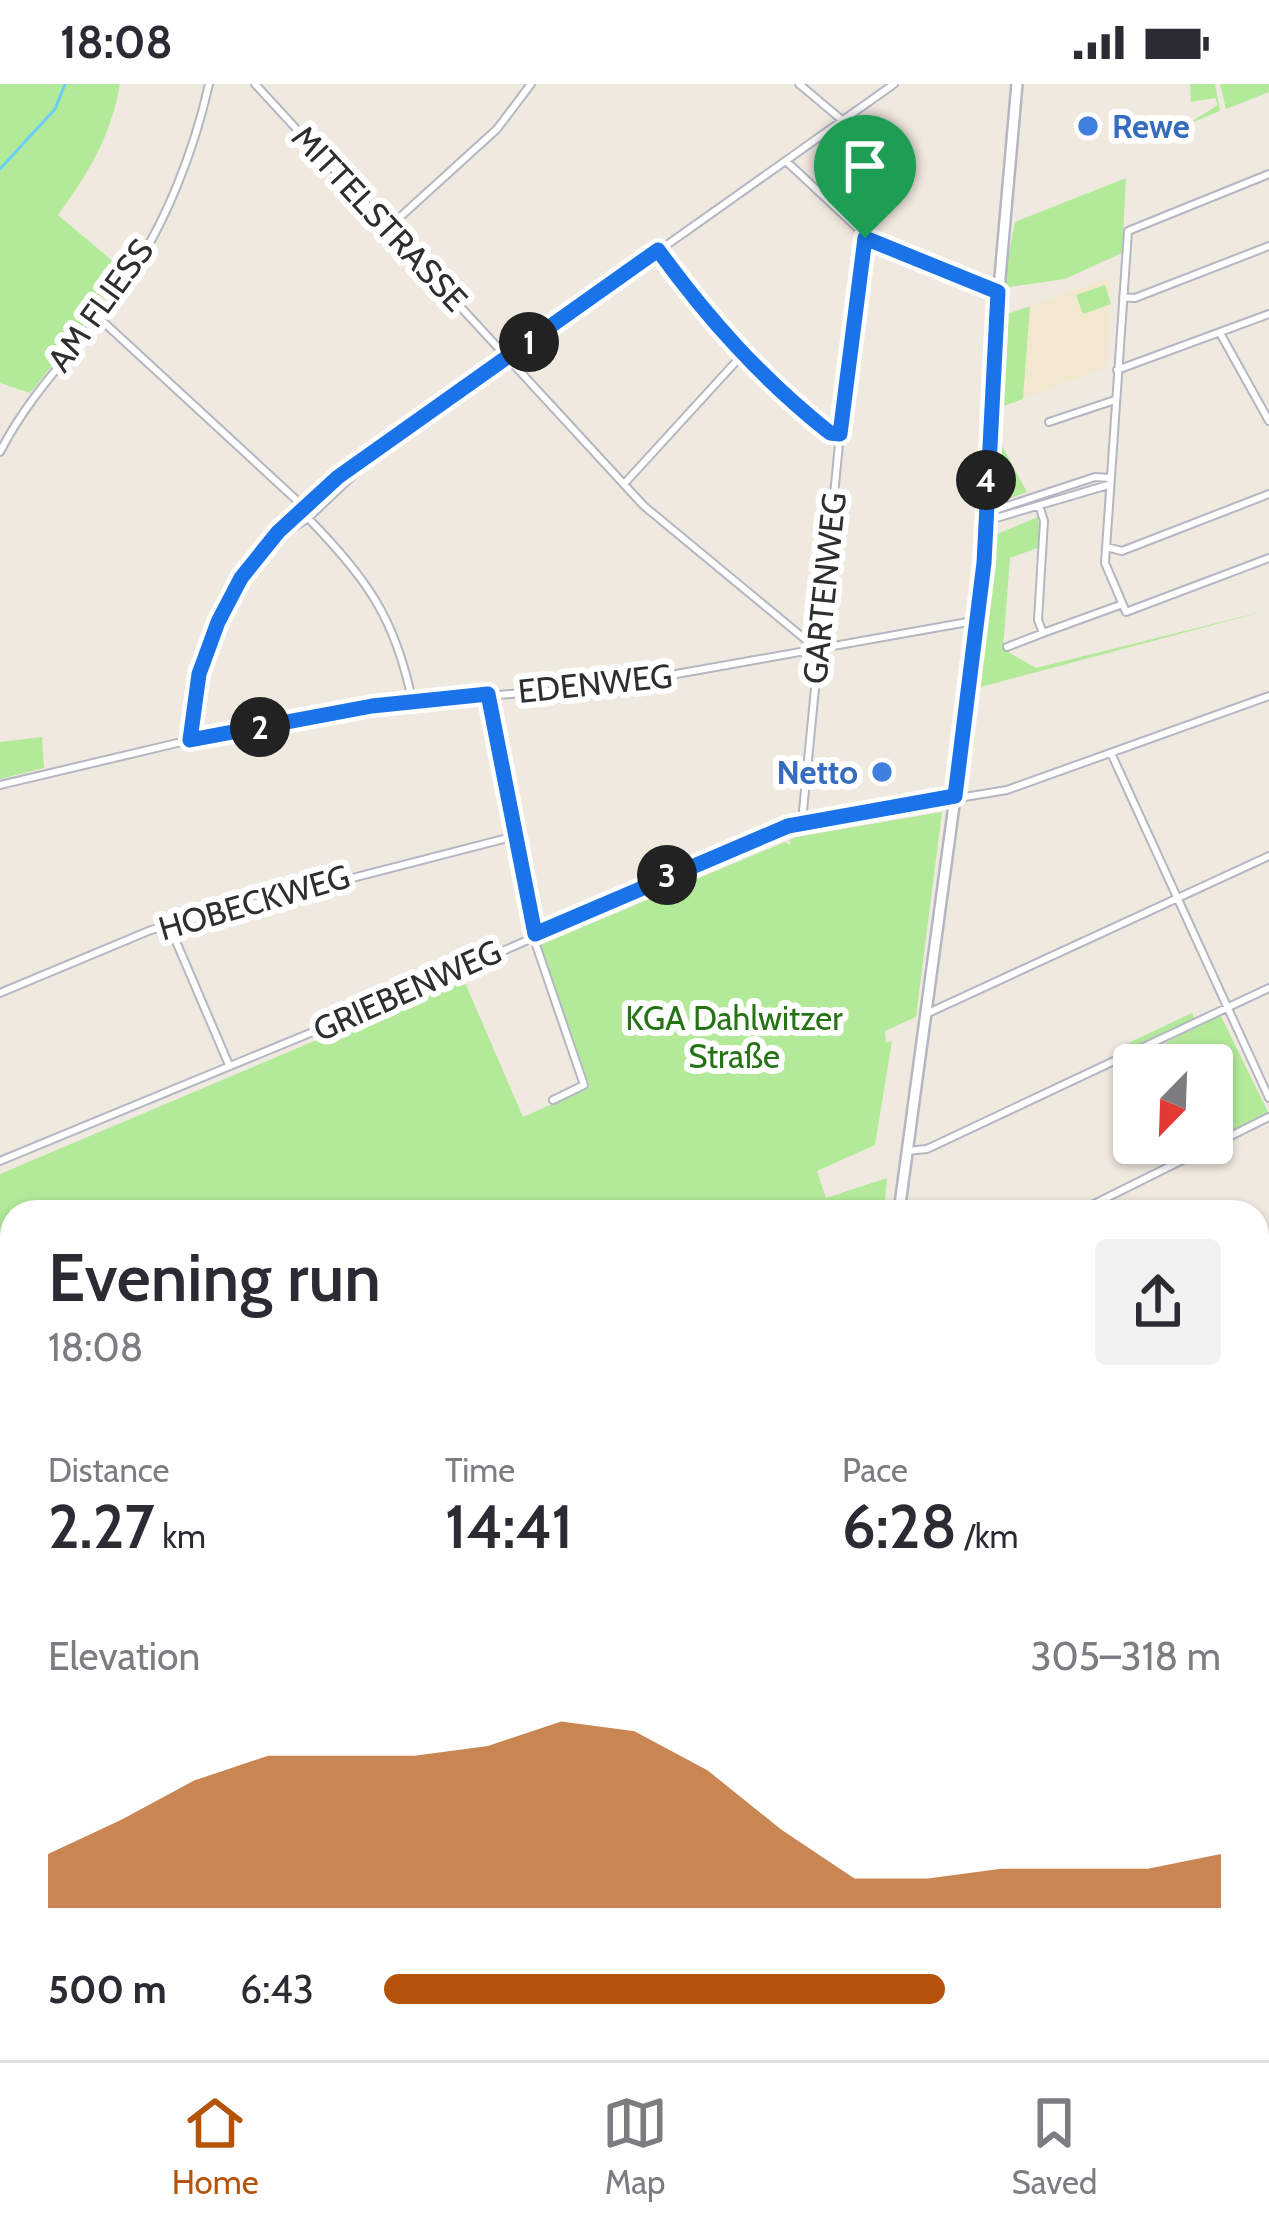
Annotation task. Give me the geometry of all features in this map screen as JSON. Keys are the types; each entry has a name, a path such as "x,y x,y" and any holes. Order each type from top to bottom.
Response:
{"main road":[{"path":"901,1200 979,620 998,292 1017,84"}],"street":[{"name":"AM FLIESS","path":"0,452 29,400 98,317 152,237 190,152 209,84"},
{"name":"MITTELSTRASSE","path":"255,84 624,484 817,649"},
{"path":"388,228 497,129 531,84"},
{"path":"799,84 842,120"},
{"path":"190,740 196,688 218,622 241,578 304,507 507,357 894,84"},
{"path":"1005,84 1017,84"},
{"path":"785,160 865,238 998,292"},
{"path":"1269,174 1128,231 1105,563 1120,605 1131,611 1269,558"},
{"name":"GARTENWEG","path":"802,821 840,434 865,238"},
{"path":"1123,297 1135,298 1269,245"},
{"path":"658,250 742,356 805,413 840,434"},
{"path":"1117,370 1269,314"},
{"path":"98,317 304,507 366,580 385,611 412,700"},
{"path":"1220,333 1269,421"},
{"path":"624,484 742,356"},
{"path":"1049,422 1114,400"},
{"path":"271,542 310,516 353,471"},
{"path":"986,517 1095,477 1110,481"},
{"path":"986,517 1039,506 1110,481"},
{"path":"1106,547 1122,551 1269,494"},
{"path":"1039,506 1044,521 1038,620 1043,633"},
{"path":"1007,647 1120,605"},
{"name":"EDENWEG","path":"0,784 190,740 412,700 608,686 979,620"},
{"path":"488,694 535,934 584,1085 553,1100"},
{"name":"GRIEBENWEG","path":"0,1161 802,821 1007,790 1269,696"},
{"path":"1111,753 1269,1098"},
{"name":"HOBECKWEG","path":"0,993 169,925 515,836"},
{"path":"926,1014 1269,856"},
{"path":"169,925 229,1066"},
{"path":"908,1151 927,1149 1269,988"},
{"path":"1233,1133 1269,1117"},
{"path":"1112,1200 1173,1164"}],"shaded area":[{"path":"1110,277 1107,367 1023,399 1030,306"}],"green space":[{"path":"0,84 120,84 97,154 58,215 127,273 30,393 0,383"},
{"path":"1190,84 1215,84 1220,111 1186,125 1218,105 1215,98 1191,102"},
{"path":"1220,84 1269,84 1269,92 1226,109"},
{"path":"1126,178 1122,253 1065,279 1002,288 1015,222"},
{"path":"1105,285 1111,304 1083,314 1076,295"},
{"path":"1030,306 1023,399 998,408 1005,315"},
{"path":"1001,444 1027,492 998,503 993,449"},
{"path":"1038,517 1040,547 1010,558 1003,649 1036,668 1269,610 977,688 992,536"},
{"path":"42,737 44,768 0,779 0,742"},
{"name":"KGA Dahlwitzer Straße","path":"942,812 916,1017 885,1031 886,1043 892,1041 875,1145 817,1171 826,1198 887,1178 885,1200 0,1200 0,1174 463,978 523,1117 590,1087 540,945 785,842 791,845 789,840"},
{"path":"1192,1013 1196,1020 1145,1044 1126,1044"},
{"path":"1220,1014 1269,1114 1233,1132 1233,1044 1164,1044"}],"waterway":[{"path":"0,169 55,109 65,84"}],"place":[{"name":"Rewe","path":"1088,126"},
{"name":"Netto","path":"882,772"}],"route":[{"path":"865,238 978,288 998,292 984,563 955,796 802,821 535,934 488,694 372,706 190,740 199,674 218,622 241,578 278,532 338,477 353,471 658,250 742,356 830,433 840,434 865,238"}]}
